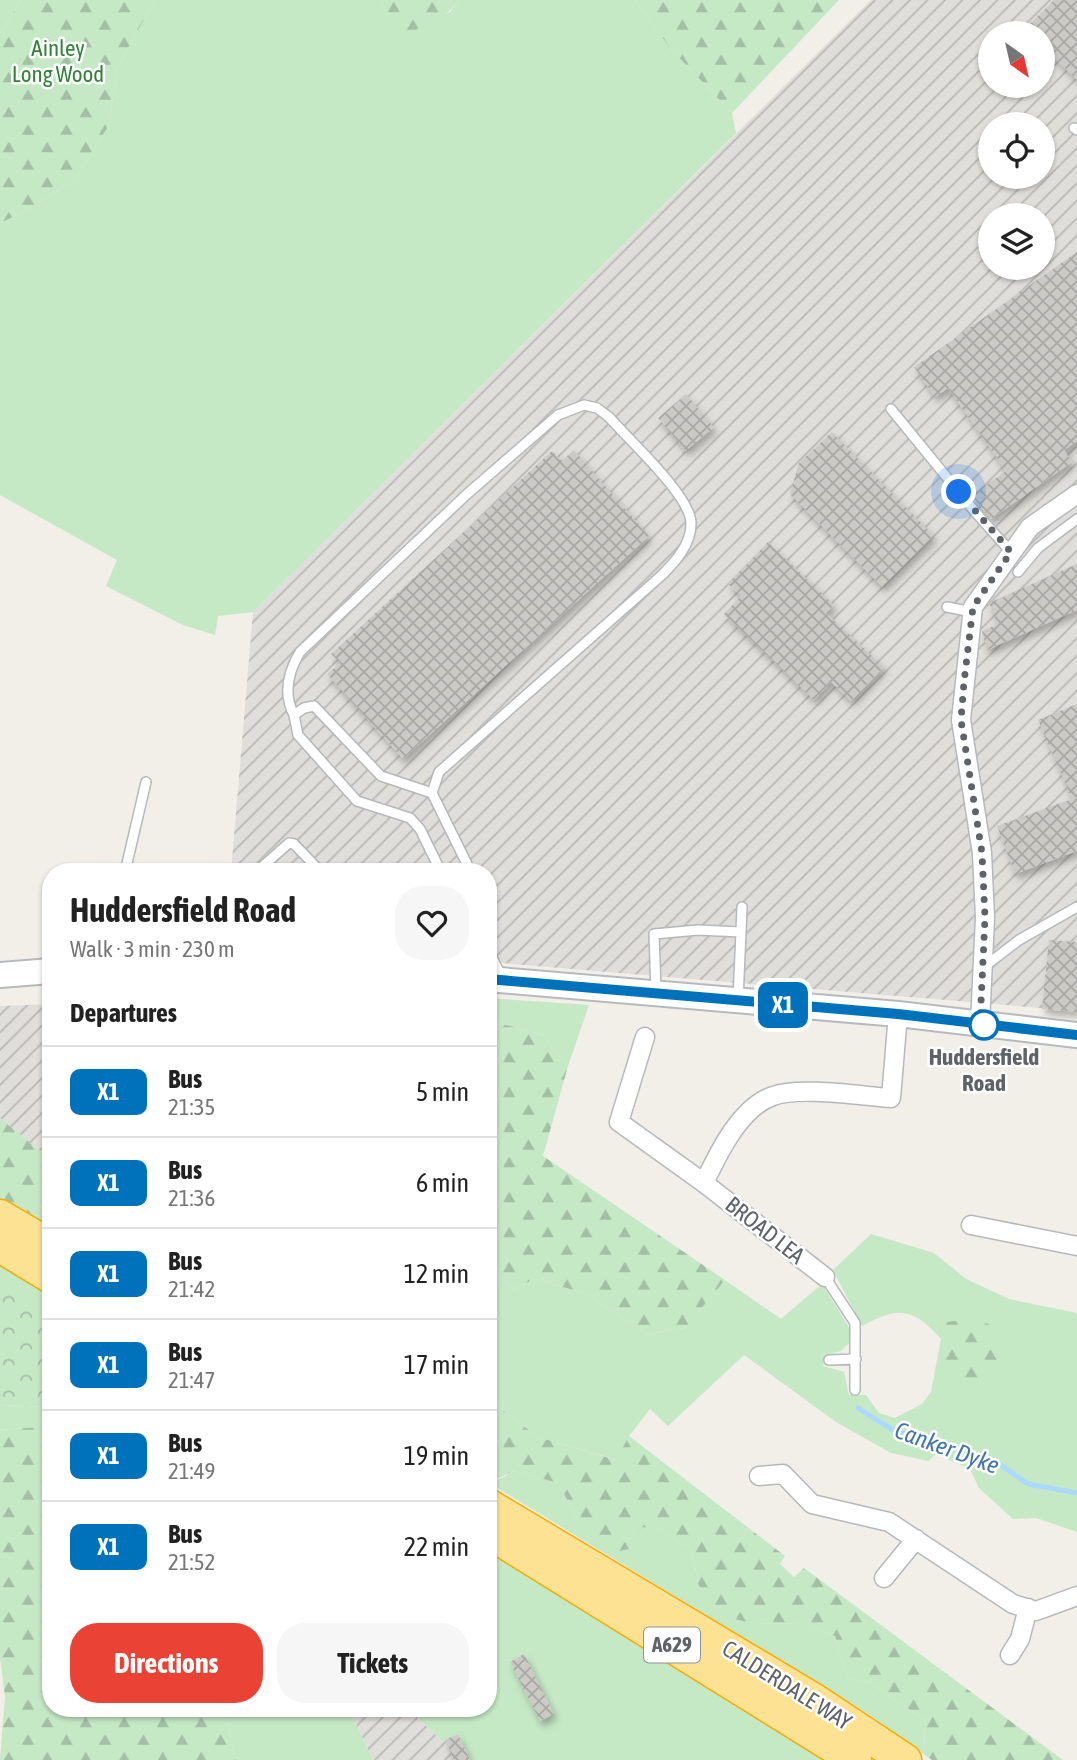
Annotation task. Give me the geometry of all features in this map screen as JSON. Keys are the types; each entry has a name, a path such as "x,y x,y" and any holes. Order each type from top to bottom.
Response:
{"highway":[{"path":"0,1216 42,1241"},
{"path":"0,1246 42,1272"},
{"name":"CALDERDALE WAY","path":"497,1510 817,1701 905,1760"},
{"name":"CALDERDALE WAY","path":"497,1538 855,1760"}],"street":[{"path":"980,1024 985,966 982,853 961,720 972,612 1025,534 1077,494"},
{"path":"0,975 42,972"},
{"path":"497,979 898,1014 1077,1035"},
{"name":"BROAD LEA","path":"704,1182 717,1156 749,1113 773,1096 810,1093 891,1098 898,1014"},
{"name":"BROAD LEA","path":"645,1037 620,1122 704,1182 825,1277"},
{"path":"971,1225 1077,1246"},
{"path":"759,1476 783,1474 812,1504 889,1522 1013,1604 1036,1611 1077,1596"},
{"path":"884,1578 916,1539"},
{"path":"1010,1655 1020,1639 1028,1608"}],"lane":[{"path":"437,863 420,829 410,818 357,801 298,735 289,705 290,668 300,652 466,495 558,415 584,405 597,408 609,417 687,505 692,526 685,547 662,575 439,772 432,793 467,863"},
{"path":"891,409 975,513 1011,552"},
{"path":"1018,572 1038,548 1077,519"},
{"path":"1025,534 1038,548"},
{"path":"947,607 972,612"},
{"path":"294,715 304,708 314,706 381,776 432,793"},
{"path":"127,863 146,782"},
{"path":"266,863 289,843 294,844 312,863"},
{"path":"738,1001 742,907"},
{"path":"985,966 1019,940 1077,907"},
{"path":"656,994 654,934 698,930 741,932"},
{"path":"825,1277 855,1323 855,1390"},
{"path":"829,1360 856,1359"}],"shaded area":[{"path":"871,0 1077,0 1077,1011 497,963 497,863 232,863 253,612"},
{"path":"42,1004 42,1153 0,1118 0,1006"},
{"path":"352,1717 417,1717 442,1741 458,1734 470,1760 373,1760"}],"green space":[{"path":"0,0 21,0 0,33"},
{"name":"Ainley Long Wood","path":"21,0 155,0 117,68 109,125 75,180 24,212 0,223 0,33"},
{"path":"155,0 382,0 397,36 450,12 459,0 635,0 670,48 732,113 736,133 253,612 218,616 215,635 183,625 106,586 117,560 0,495 0,223 24,212 75,180 109,125 117,68"},
{"path":"382,0 459,0 439,19 396,36"},
{"path":"635,0 839,0 732,113 670,48"},
{"path":"497,999 589,1005 568,1066 543,1035 497,1022"},
{"path":"497,1022 543,1035 568,1066 543,1156 725,1280 685,1328 647,1334 584,1293 535,1279 513,1289 497,1274"},
{"path":"0,1118 42,1153 42,1225 0,1199"},
{"path":"871,1234 934,1253 966,1279 1009,1299 1077,1313 1077,1532 1036,1518 1013,1519 979,1488 970,1469 936,1454 928,1461 891,1453 836,1422 744,1355 668,1426 650,1409 629,1436 617,1460 538,1437 497,1406 497,1274 513,1289 535,1279 584,1293 647,1334 685,1328 725,1280 781,1319 822,1284 850,1329 850,1342 841,1351 825,1355 823,1366 844,1372 849,1395 866,1395 879,1413 895,1418 922,1404 931,1392 941,1339 922,1321 904,1313 886,1315 862,1326 833,1270"},
{"path":"0,1257 42,1283 42,1362 0,1393"},
{"path":"0,1287 42,1313 42,1407 0,1405"},
{"path":"970,1319 989,1324 1007,1357 986,1389 961,1389 944,1375 946,1322"},
{"path":"0,1405 42,1407 42,1427 0,1430"},
{"path":"497,1406 538,1437 616,1460 629,1436 785,1556 780,1564 794,1577 804,1568 1063,1760 932,1760 924,1754 925,1720 870,1683 848,1678 835,1636 802,1623 756,1624 735,1619 704,1596 698,1583 692,1550 659,1529 642,1527 629,1549 609,1553 578,1520 558,1483 514,1471 497,1479"},
{"path":"42,1427 42,1717 226,1717 236,1760 0,1760 5,1697 0,1657 0,1430"},
{"path":"514,1471 558,1483 578,1520 629,1549 642,1526 659,1529 692,1550 698,1583 756,1624 802,1623 835,1636 848,1678 870,1683 925,1720 924,1754 865,1712 497,1488 497,1481"},
{"path":"497,1547 846,1760 470,1760 458,1734 442,1741 417,1717 497,1717"},
{"path":"226,1717 352,1717 373,1760 236,1760"}],"building":[{"path":"1054,0 1077,0 1077,80 1055,59 1055,21 1033,21"},
{"path":"1077,252 1077,441 1064,450 1072,462 991,519 971,495 1006,471 948,388 935,397 914,367 1037,280 1055,280 1055,268"},
{"path":"686,394 714,427 686,451 658,418"},
{"path":"832,432 934,536 882,587 790,494 799,463"},
{"path":"574,450 649,536 403,759 327,674 341,663 331,654 552,451 562,461"},
{"path":"768,542 834,605 826,613 884,667 851,701 831,682 814,700 724,614 741,596 728,584"},
{"path":"1077,564 1077,610 987,650 982,631 998,624 989,603"},
{"path":"1077,704 1077,851 1015,874 997,826 1072,799 1038,720"},
{"path":"1049,940 1077,942 1077,1012 1042,1009"},
{"path":"524,1654 554,1714 540,1721 510,1662"},
{"path":"458,1734 470,1760 454,1760 445,1740"}],"waterway":[{"name":"Canker Dyke","path":"858,1408 891,1429 995,1461 1028,1484 1077,1493"}],"bus line":[{"name":"X1","path":"497,980 898,1014 1077,1035"}],"place":[{"name":"Huddersfield Road","path":"984,1025"}],"route":[{"path":"959,492 1011,552 973,607 961,720 982,853 985,973 980,1024 984,1025"}]}
